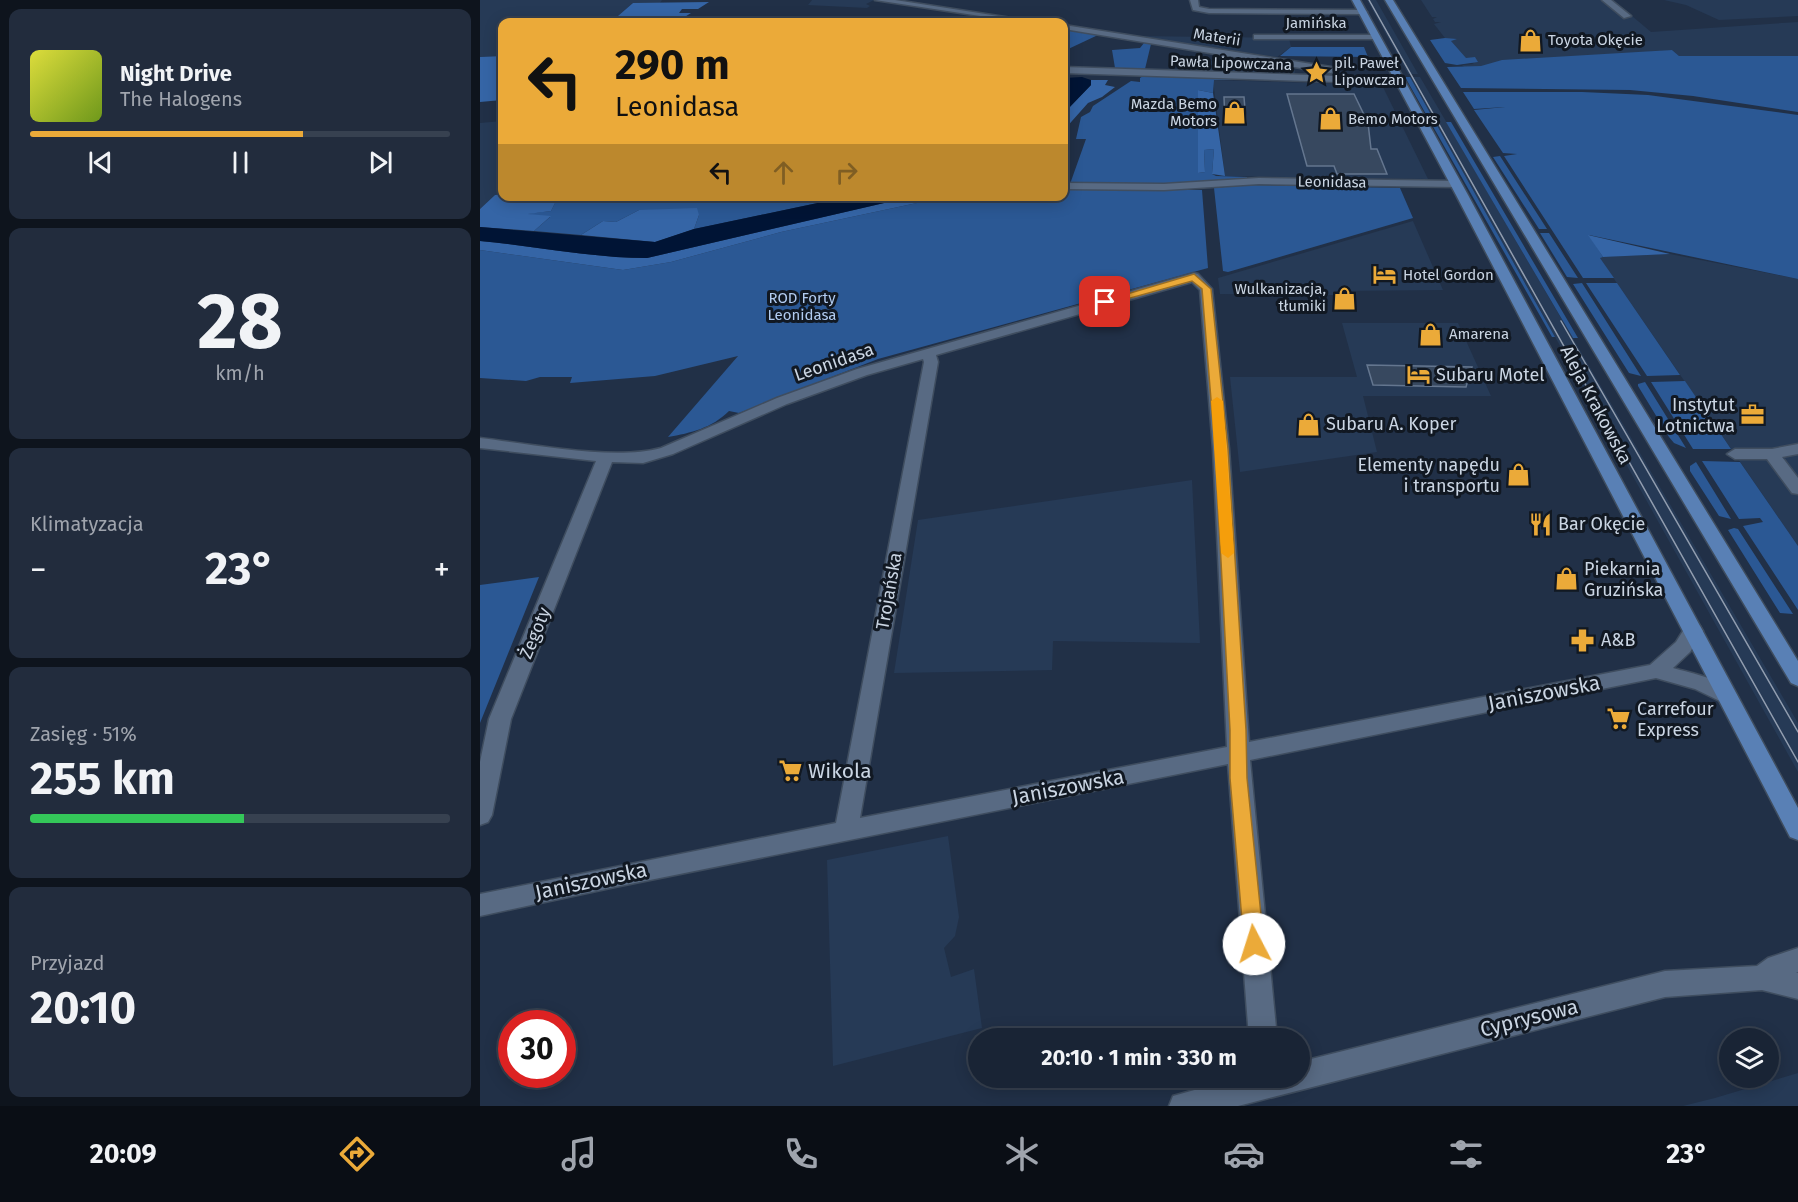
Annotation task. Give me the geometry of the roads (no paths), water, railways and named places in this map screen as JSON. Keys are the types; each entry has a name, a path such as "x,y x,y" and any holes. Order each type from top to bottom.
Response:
{"main road":[{"name":"Aleja Krakowska","path":"1389,0 1798,678"},
{"name":"Aleja Krakowska","path":"1359,6 1456,184 1798,830"}],"street":[{"path":"879,0 976,11 1012,18"},
{"path":"1194,0 1196,8 1209,11 1359,6"},
{"path":"1606,0 1627,16"},
{"name":"Materii","path":"1068,28 1344,72 1364,81"},
{"name":"Jamińska","path":"1257,37 1376,37"},
{"name":"Pawła Lipowczana","path":"1068,70 1398,81"},
{"name":"Leonidasa","path":"1068,186 1126,188 1208,186 1260,181 1456,184"},
{"name":"Leonidasa","path":"480,443 606,457 638,459 652,456 799,394 928,352 1194,277 1206,289 1221,449 1238,753"},
{"name":"Trojańska","path":"846,830 931,362 928,352"},
{"path":"1735,454 1772,454 1798,449"},
{"path":"1772,454 1798,489"},
{"name":"Żegoty","path":"480,815 500,719 606,457"},
{"path":"1656,671 1683,647 1693,631"},
{"name":"Janiszowska","path":"480,905 846,830 1656,671 1701,683 1728,697"},
{"path":"1238,753 1262,1028"},
{"name":"Cyprysowa","path":"1762,978 1777,967 1798,960"},
{"name":"Cyprysowa","path":"1310,1074 1665,984 1762,978 1798,986"},
{"name":"Cyprysowa","path":"1183,1106 1242,1088"}],"tram line":[{"path":"1369,0 1798,762"},
{"path":"1561,321 1798,732"}],"place":[{"name":"Toyota Okęcie","path":"1530,40"},
{"name":"pil. Paweł Lipowczan","path":"1316,72"},
{"name":"Mazda Bemo Motors","path":"1235,113"},
{"name":"Bemo Motors","path":"1330,119"},
{"name":"Hotel Gordon","path":"1385,275"},
{"name":"Wulkanizacja, tłumiki","path":"1344,298"},
{"name":"Amarena","path":"1431,334"},
{"name":"Subaru Motel","path":"1418,375"},
{"name":"Instytut Lotnictwa","path":"1753,415"},
{"name":"Subaru A. Koper","path":"1308,424"},
{"name":"Elementy napędu i transportu","path":"1518,475"},
{"name":"Bar Okęcie","path":"1540,524"},
{"name":"Piekarnia Gruzińska","path":"1566,579"},
{"name":"A&B","path":"1583,640"},
{"name":"Carrefour Express","path":"1619,719"},
{"name":"Wikola","path":"790,771"}],"park label":[{"name":"ROD Forty Leonidasa","path":"802,306"}]}
